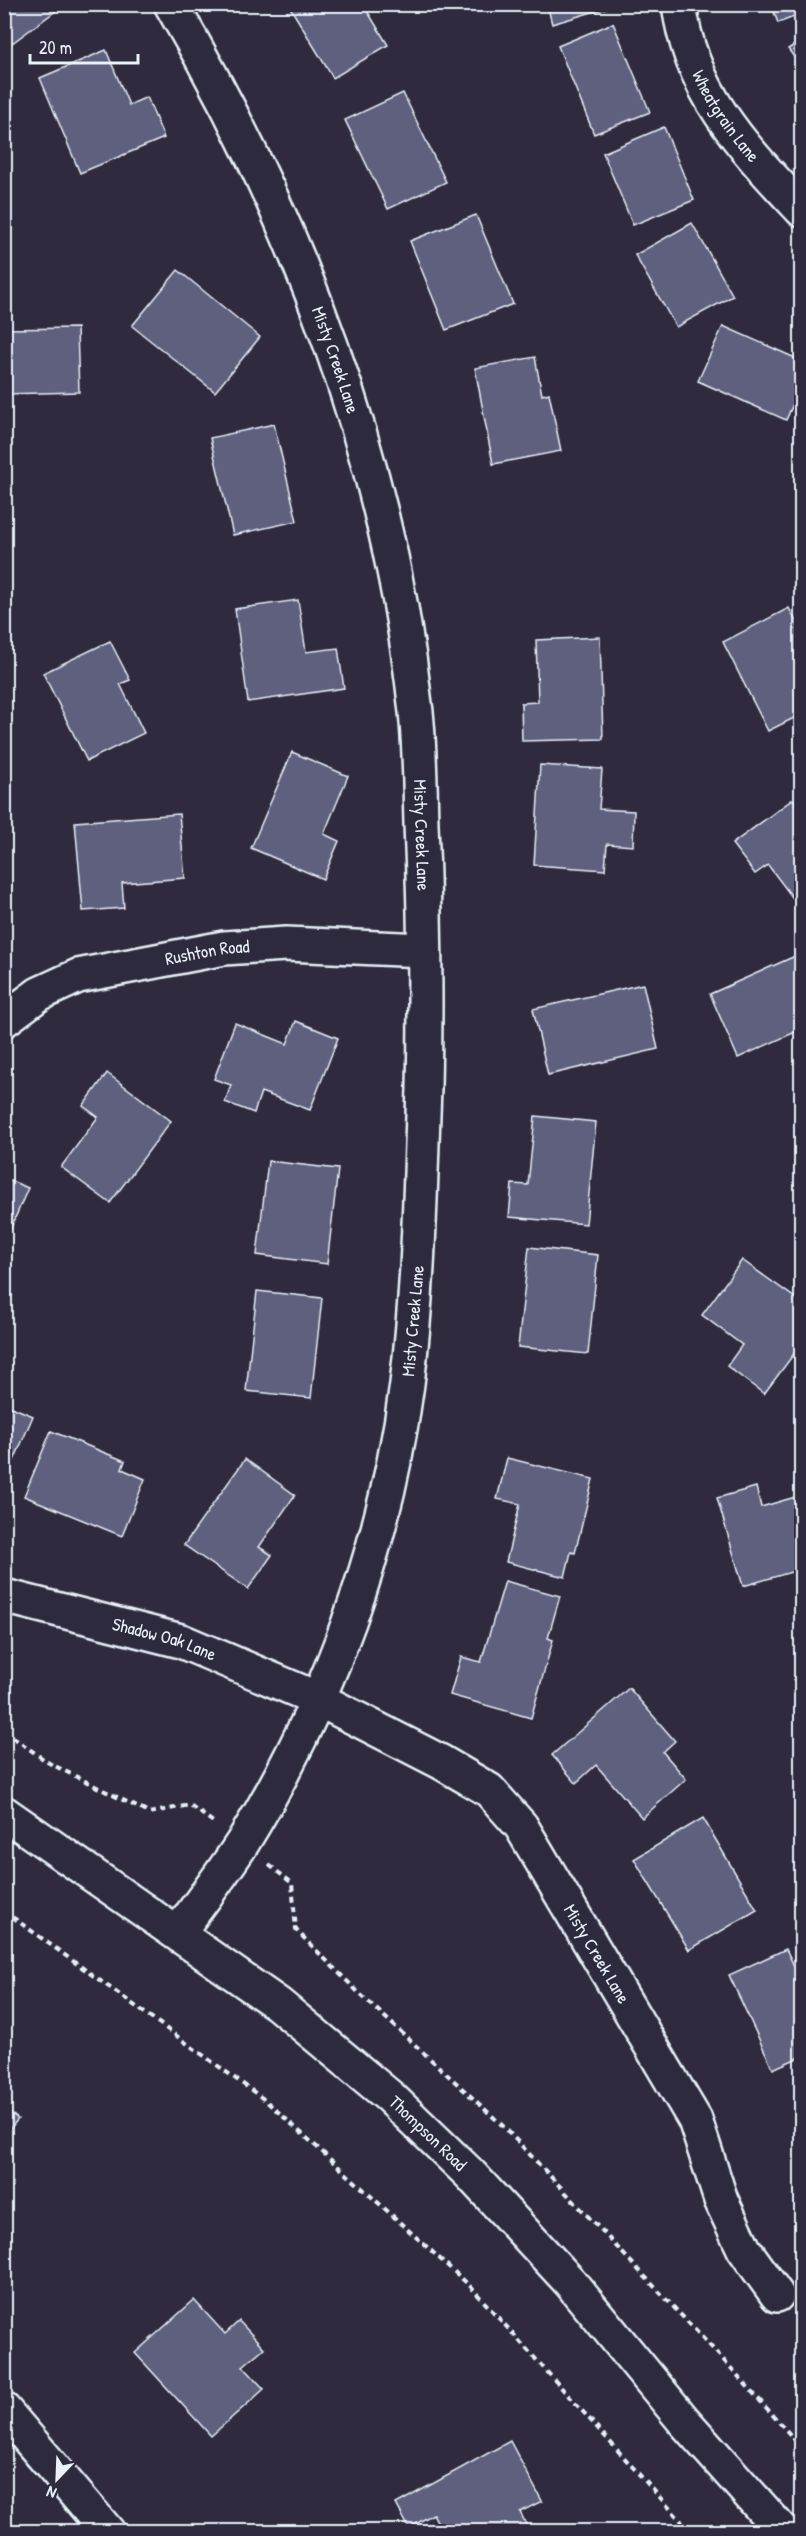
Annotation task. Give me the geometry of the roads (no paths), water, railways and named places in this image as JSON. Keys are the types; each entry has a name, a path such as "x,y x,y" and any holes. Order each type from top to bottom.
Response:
{"street":[{"name":"Misty Creek Lane","path":"171,4 214,78 254,158 307,277 355,417 382,515 405,627 417,717 426,922 418,1273 406,1388 385,1504 356,1603 318,1699 287,1763 242,1844 178,1933"},
{"name":"Wheatgrain Lane","path":"679,4 687,44 699,78 715,109 743,147 801,210"},
{"name":"Rushton Road","path":"4,1020 39,994 78,976 224,948 286,944 424,950"},
{"name":"Shadow Oak Lane","path":"4,1596 181,1641 318,1699"},
{"name":"Misty Creek Lane","path":"318,1699 441,1762 489,1790 520,1826 695,2121 721,2200 744,2249 777,2295"},
{"name":"Thompson Road","path":"4,1813 278,2004 390,2097 470,2174 570,2282 684,2421 783,2532"},
{"path":"4,2410 108,2532"}]}
